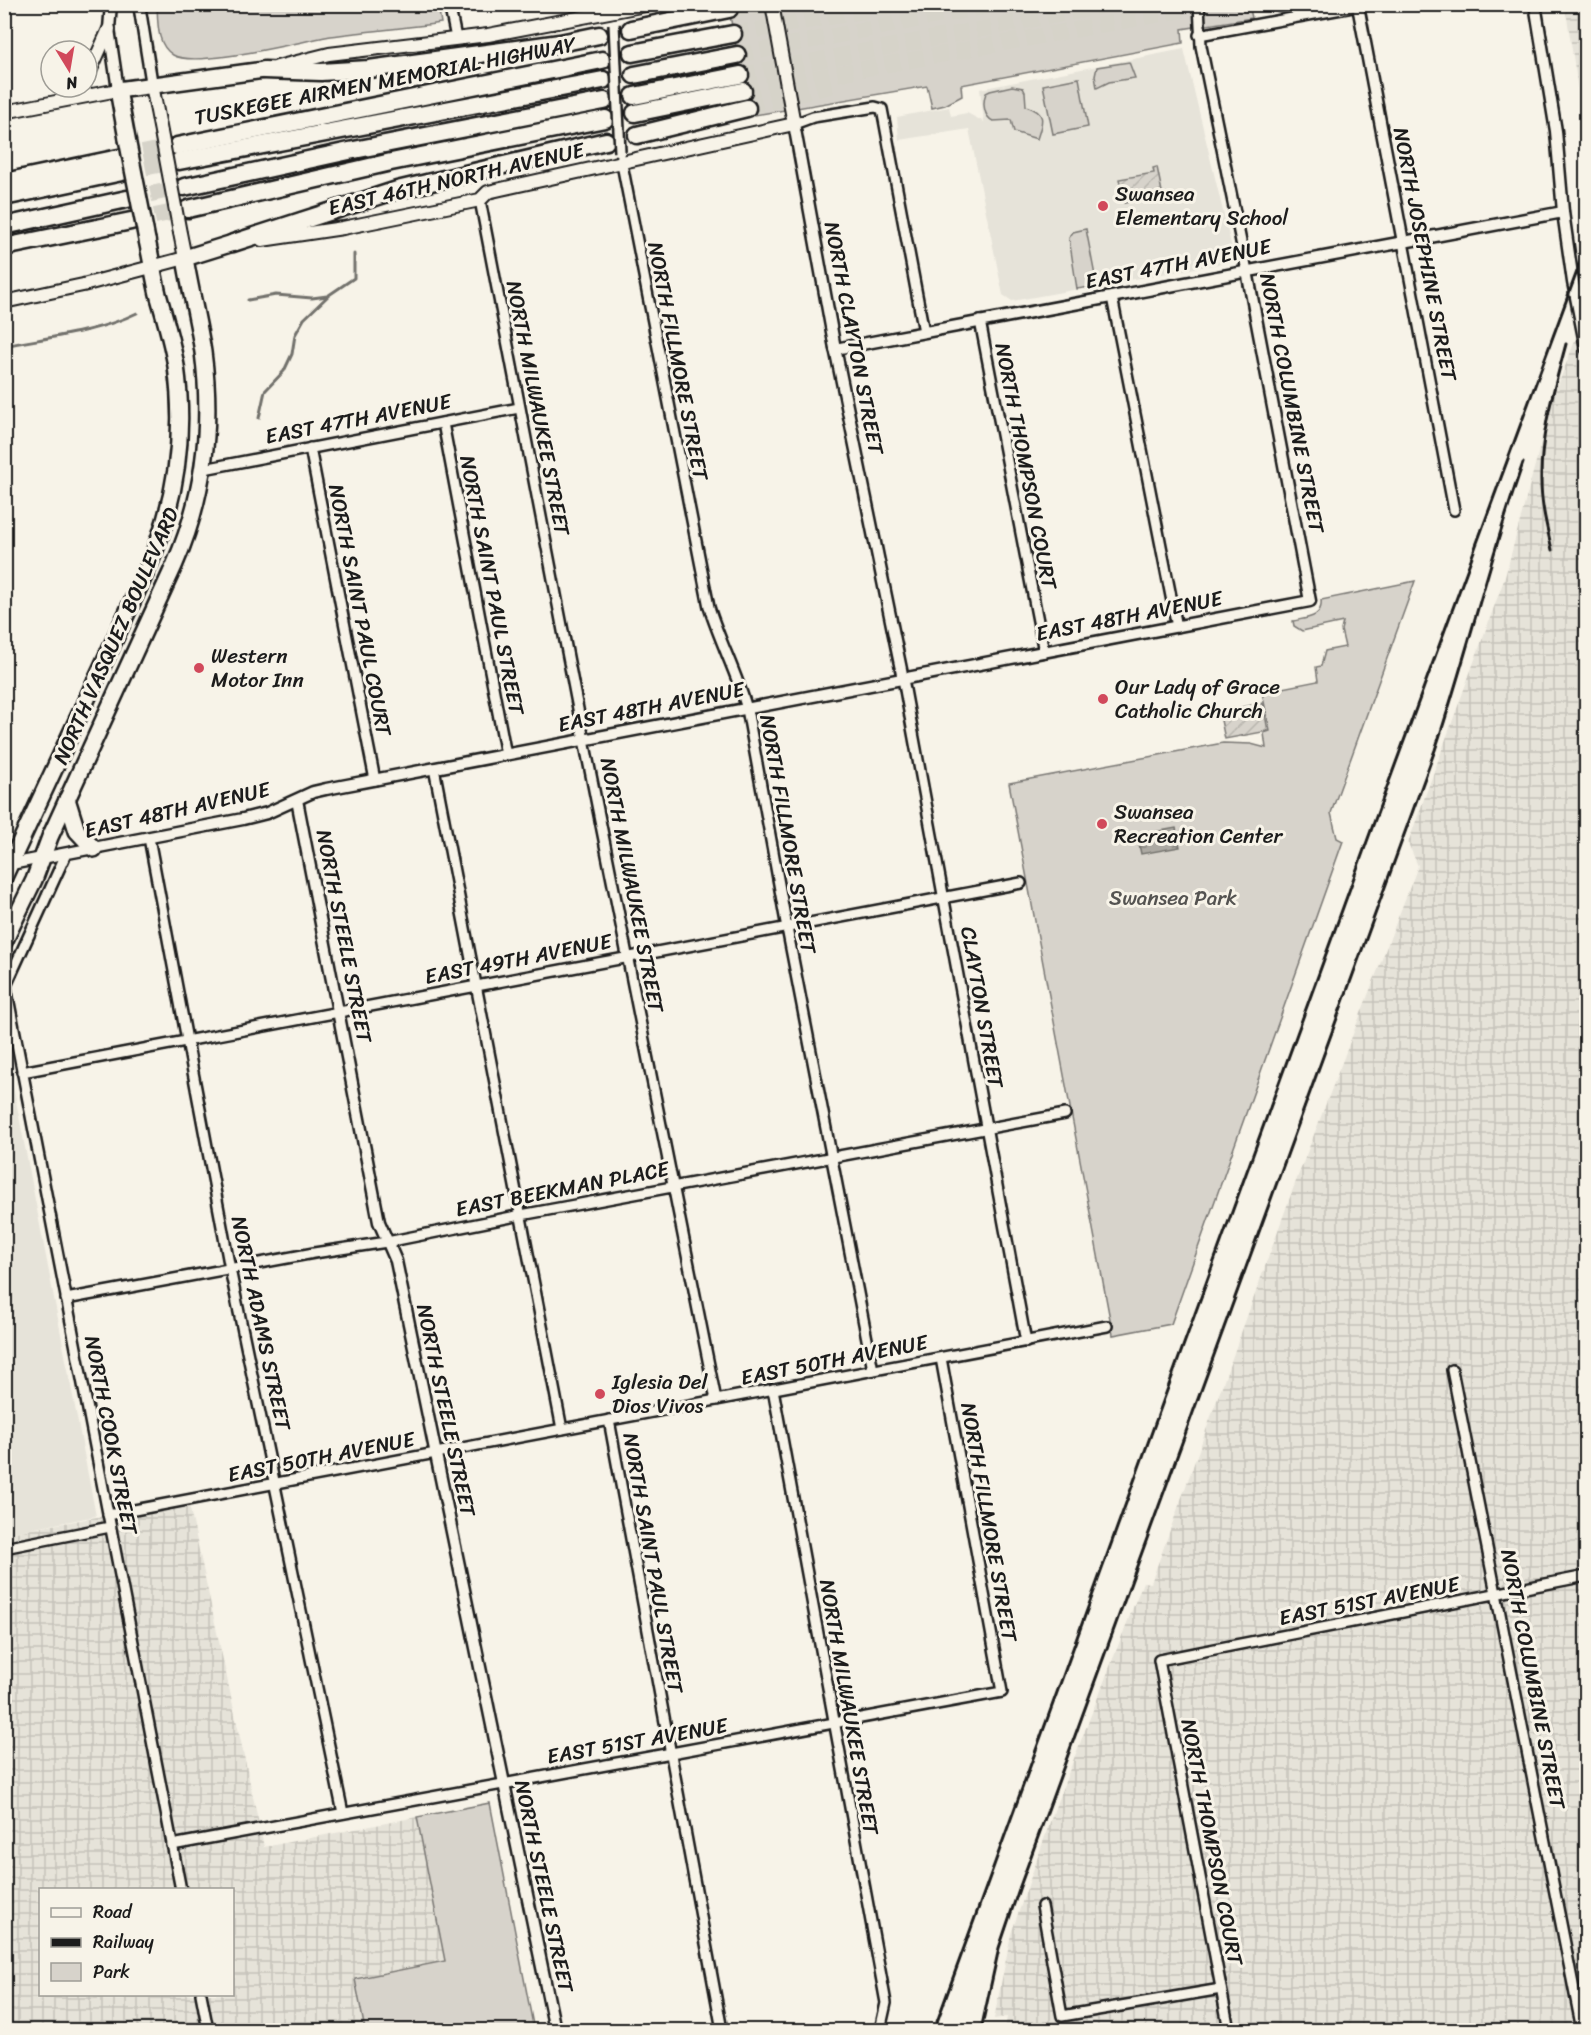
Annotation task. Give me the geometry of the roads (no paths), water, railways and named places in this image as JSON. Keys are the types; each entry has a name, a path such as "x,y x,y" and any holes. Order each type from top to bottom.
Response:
{"highway":[{"path":"631,29 729,9"},
{"path":"632,53 733,34"},
{"path":"118,90 264,70 321,72 359,70 560,43 599,35"},
{"path":"634,75 737,55"},
{"name":"TUSKEGEE AIRMEN MEMORIAL HIGHWAY","path":"602,60 178,153 603,80"},
{"path":"634,96 742,83 635,113"},
{"name":"NORTH VASQUEZ BOULEVARD","path":"6,869 146,573 161,536 172,496 180,438 178,384 172,345 147,240 118,90"},
{"path":"184,187 360,149 604,101"},
{"path":"637,135 747,108"},
{"path":"188,209 391,162 604,119"},
{"path":"233,243 397,190 606,141"},
{"path":"4,182 121,165 4,197"},
{"path":"4,226 127,199"},
{"path":"4,247 131,221"},
{"name":"EAST 46TH NORTH AVENUE","path":"185,258 233,243"},
{"name":"NORTH VASQUEZ BOULEVARD","path":"4,942 182,547 194,512 204,469 207,423 204,366 185,258"},
{"path":"67,799 77,831 94,849"}],"main road":[{"path":"264,70 329,54 488,35 651,4"},
{"name":"NORTH CLAYTON STREET","path":"772,4 794,124"},
{"path":"99,51 109,29"},
{"name":"NORTH VASQUEZ BOULEVARD","path":"152,85 185,258"},
{"path":"99,93 118,90"},
{"path":"4,112 69,99"},
{"name":"EAST 46TH NORTH AVENUE","path":"233,243 343,228 480,200 488,192 620,157 794,124"},
{"name":"EAST 46TH NORTH AVENUE","path":"4,302 185,258"}],"street":[{"path":"111,4 109,29 118,90"},
{"path":"139,4 152,85"},
{"path":"449,4 456,38"},
{"name":"NORTH COLUMBINE STREET","path":"1198,4 1199,31 1310,601"},
{"path":"1535,4 1556,130 1563,212 1573,282 1586,345"},
{"path":"1199,31 1360,5"},
{"name":"NORTH JOSEPHINE STREET","path":"1360,5 1454,510"},
{"name":"NORTH FILLMORE STREET","path":"613,13 620,157 709,607 716,630 741,687 747,709 873,1370"},
{"name":"EAST 46TH NORTH AVENUE","path":"794,124 813,117 875,107 882,109 924,332"},
{"name":"NORTH CLAYTON STREET","path":"794,124 835,349 903,679"},
{"name":"NORTH MILWAUKEE STREET","path":"480,200 584,740 716,1400"},
{"name":"EAST 47TH AVENUE","path":"835,349 1563,212"},
{"path":"1112,297 1177,627"},
{"name":"NORTH THOMPSON COURT","path":"980,321 1044,652"},
{"name":"EAST 47TH AVENUE","path":"204,469 519,408"},
{"name":"NORTH SAINT PAUL STREET","path":"442,423 506,755"},
{"name":"NORTH SAINT PAUL COURT","path":"310,448 375,780"},
{"name":"EAST 48TH AVENUE","path":"6,869 42,859 258,816 317,791 1310,601"},
{"name":"CLAYTON STREET","path":"903,679 1026,1342"},
{"path":"434,768 562,1429"},
{"name":"NORTH STEELE STREET","path":"297,800 379,1222 396,1262 555,2031"},
{"name":"NORTH ADAMS STREET","path":"149,838 230,1269 343,1813"},
{"path":"5,988 66,854"},
{"name":"EAST 49TH AVENUE","path":"22,1072 1021,883"},
{"name":"NORTH COOK STREET","path":"5,988 181,1888"},
{"path":"4,1042 15,1041"},
{"name":"EAST BEEKMAN PLACE","path":"66,1299 387,1242 1065,1114"},
{"name":"EAST 50TH AVENUE","path":"108,1515 1107,1326"},
{"name":"NORTH FILLMORE STREET","path":"941,1358 1002,1692"},
{"name":"NORTH COLUMBINE STREET","path":"1452,1370 1582,2031"},
{"name":"NORTH MILWAUKEE STREET","path":"773,1389 886,2003 880,2031"},
{"name":"NORTH SAINT PAUL STREET","path":"609,1420 722,2031"},
{"path":"4,1548 110,1527"},
{"name":"EAST 51ST AVENUE","path":"1159,1660 1587,1576"},
{"name":"NORTH THOMPSON COURT","path":"1159,1660 1229,2031"},
{"name":"EAST 51ST AVENUE","path":"172,1845 1002,1692"},
{"path":"1042,1906 1062,2016 1221,1989"},
{"path":"201,1996 208,2031"}],"water":[{"path":"1176,828 1180,847 1141,854 1137,835"}],"waterway":[{"path":"259,418 265,391 284,371 292,354 295,335 304,319 329,295 354,278 354,254"},
{"path":"248,300 276,295 312,298 327,296"},
{"path":"4,346 89,330 137,313"}],"tunnel":[{"path":"729,9 799,4"},
{"path":"733,34 903,4"},
{"path":"737,55 998,4"},
{"path":"740,75 1114,4"},
{"path":"743,91 1215,4"},
{"path":"599,35 631,29"},
{"path":"747,108 837,84"},
{"path":"119,158 177,146"},
{"path":"122,172 179,161"},
{"path":"127,199 184,187"},
{"path":"131,221 188,209"}],"railway":[{"path":"934,2030 1586,247"},
{"path":"1552,550 1542,499 1541,464 1549,412 1566,344"},
{"path":"981,2030 999,1948 1019,1889 1435,750 1523,463"}],"place":[{"name":"Swansea Elementary School","path":"1103,206"},
{"name":"Western Motor Inn","path":"199,668"},
{"name":"Our Lady of Grace Catholic Church","path":"1103,699"},
{"name":"Swansea Recreation Center","path":"1102,824"},
{"name":"Iglesia Del Dios Vivos","path":"600,1394"}],"park label":[{"name":"Swansea Park","path":"1173,898"}]}
